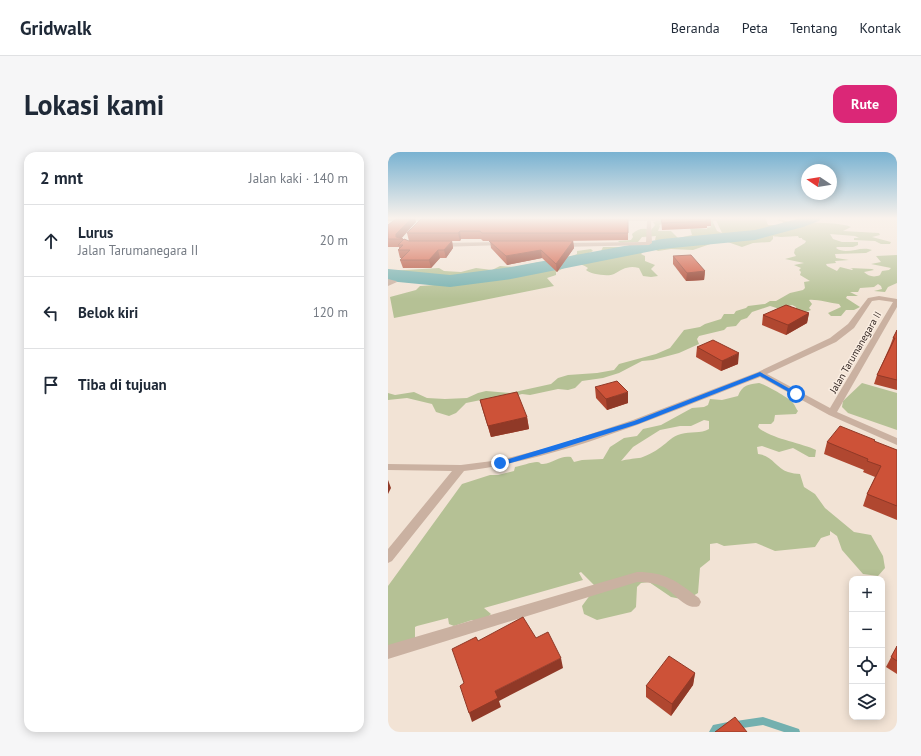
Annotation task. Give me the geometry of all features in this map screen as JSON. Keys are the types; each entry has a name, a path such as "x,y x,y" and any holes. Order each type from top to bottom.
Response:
{"street":[{"path":"388,281 394,282 388,284"},
{"path":"388,467 461,468 500,463 554,449 636,422 760,374 833,340 851,326 870,299 879,298 897,301"},
{"name":"Jalan Tarumanegara II","path":"832,413 897,301"},
{"path":"760,374 832,413 897,442"},
{"path":"388,558 461,468"},
{"path":"388,652 636,577 653,577 670,584 694,602"}],"green space":[{"path":"658,245 707,245 693,250 671,249 658,251 654,249"},
{"path":"736,245 747,245 742,247"},
{"path":"802,245 858,245 853,247 836,248 845,251 863,249 872,250 866,253 835,254 836,258 849,260 835,261 836,263 826,264 837,271 840,267 852,270 853,269 850,268 872,269 874,270 864,272 873,276 880,275 882,271 889,270 891,268 871,264 881,262 876,256 897,255 897,283 888,287 885,292 874,291 882,289 878,284 874,287 860,288 858,292 850,292 858,296 847,296 846,298 860,307 854,310 846,310 841,316 831,316 828,313 841,307 839,304 812,300 809,300 812,304 809,308 811,310 806,312 797,312 796,307 792,305 780,309 770,306 752,312 747,318 741,320 736,326 727,327 724,330 699,336 697,339 699,344 679,353 653,360 642,361 619,373 603,378 582,381 575,388 568,390 558,389 530,395 522,394 503,399 481,400 466,403 456,413 449,416 436,412 432,404 407,398 388,400 388,393 395,395 414,392 427,398 445,399 467,398 486,391 510,393 551,384 558,378 568,375 614,370 619,364 656,354 670,348 684,330 700,327 721,319 724,314 734,314 736,311 748,306 776,301 790,293 803,290 805,288 804,282 810,281 800,275 801,272 799,270 801,268 794,265 804,263 785,259 796,256 794,253 795,249"},
{"path":"638,246 641,248 647,248 641,254 645,256 645,261 655,265 651,269 658,276 643,276 639,268 631,267 625,268 611,275 599,275 586,270 588,268 583,265 569,264 556,272 556,275 547,278 554,286 394,318 390,297 416,290 420,286 435,285 442,282 423,279 405,281 388,279 388,271 439,268 444,271 461,272 476,268 492,270 500,266 515,267 539,262 553,263 577,254 577,251 591,249 593,251 587,254 592,255 601,251 603,247 621,247 625,250"},
{"path":"759,383 772,389 791,401 798,411 796,414 775,415 774,421 771,424 759,424 758,427 769,434 816,450 815,457 809,457 793,448 779,452 762,446 757,447 758,454 767,457 780,468 788,472 800,474 804,487 815,494 825,508 854,532 871,535 883,556 885,568 878,576 863,574 842,550 837,536 830,531 830,535 821,538 815,547 775,551 756,543 724,546 717,543 710,544 710,560 700,568 698,593 686,600 671,597 649,582 641,583 637,587 636,607 631,612 597,620 584,614 582,606 596,587 581,572 579,573 583,580 484,608 491,614 483,622 472,620 454,626 449,624 448,618 417,626 415,627 415,638 388,649 388,586 462,484 490,475 498,475 514,471 515,467 537,462 543,464 567,457 571,457 574,462 603,459 610,447 624,438 637,436 643,429 661,425 692,408 704,407 708,405 710,399 722,400 738,396 744,387","holes":["704,420 709,421 709,429 706,431 678,435 659,449 646,456 621,461 633,447 660,430 680,426 691,426"]},
{"path":"862,383 897,393 897,430 848,413 842,407 843,401"}],"building":[{"path":"403,245 448,245 444,250 438,250 429,260 400,260 410,250 398,250"},
{"path":"494,245 570,245 556,264 541,250 506,256"},
{"path":"691,255 705,271 687,273 673,256"},
{"path":"786,305 809,313 788,325 763,315"},
{"path":"897,330 897,380 877,375 895,338 893,338"},
{"path":"713,340 739,353 722,361 697,347"},
{"path":"617,381 628,392 606,399 595,387"},
{"path":"517,392 527,417 488,426 480,400"},
{"path":"840,426 897,450 897,506 867,494 881,466 827,442"},
{"path":"523,617 536,638 548,632 561,658 495,691 498,698 469,713 460,686 464,683 452,649 476,637 478,641"},
{"path":"897,646 897,661 891,657"},
{"path":"669,656 695,673 672,704 646,686"},
{"path":"735,717 747,732 715,732"}],"waterway":[{"path":"388,275 450,281 511,273 656,245"},
{"path":"736,725 763,721 796,732"},
{"path":"713,732 716,728 728,726"}],"route":[{"path":"500,463 554,449 636,422 760,374 796,394"}]}
